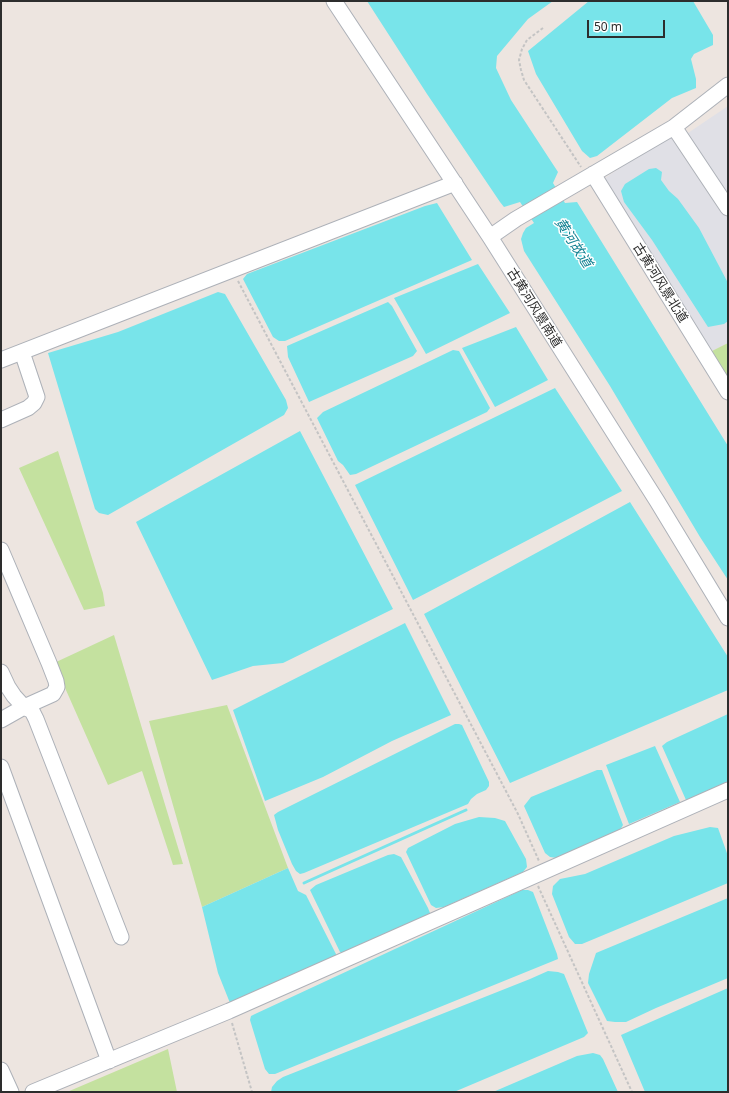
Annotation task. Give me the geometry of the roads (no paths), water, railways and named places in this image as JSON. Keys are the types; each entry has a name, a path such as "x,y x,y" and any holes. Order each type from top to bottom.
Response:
{"street":[{"name":"古黄河风景南道","path":"334,1 490,237 728,618"},
{"path":"490,237 516,219 674,127 728,85"},
{"path":"674,127 728,208"},
{"name":"古黄河风景北道","path":"588,177 728,392"},
{"path":"1,360 455,183"},
{"path":"1,420 28,408 34,403 37,397 22,352"},
{"path":"1,550 51,669 57,687 53,694 24,707 1,720"},
{"path":"1,672 8,687 24,707 32,711 36,719 122,937"},
{"path":"1,767 109,1061"},
{"path":"34,1092 229,1011 728,790"},
{"path":"1,1070 10,1092"}],"water":[{"name":"黄河故道","path":"367,1 553,1 528,19 497,56 496,68 511,100 558,172 553,183 565,203 577,202 728,446 728,580 700,537 610,386 524,251 521,239 523,233 526,228 534,223 520,202 504,207 500,202 427,94"},
{"path":"589,1 693,1 713,35 713,45 694,54 691,59 696,79 696,88 672,98 597,156 590,158 582,151 536,74 528,51"},
{"path":"656,168 662,172 661,180 669,191 678,199 699,228 728,283 728,321 724,324 708,327 652,240 624,202 621,191 625,184 649,169"},
{"path":"437,203 472,260 285,341 279,341 273,337 243,279 247,274 425,206"},
{"path":"478,264 510,313 426,354 394,298"},
{"path":"218,292 225,294 286,400 288,408 284,415 108,515 99,513 95,509 48,353 118,332"},
{"path":"388,302 392,306 417,351 413,356 309,402 288,357 287,346"},
{"path":"516,327 548,380 495,407 462,348"},
{"path":"453,350 459,351 490,408 487,412 356,474 350,475 338,461 317,418 323,412"},
{"path":"555,388 622,491 413,600 355,485"},
{"path":"300,431 393,609 283,663 253,666 212,680 136,522"},
{"path":"630,502 728,657 728,690 510,783 424,614"},
{"path":"405,623 451,715 392,741 323,777 265,801 233,710"},
{"path":"728,714 728,782 686,800 662,746 667,742"},
{"path":"455,724 462,725 489,782 489,786 486,790 477,794 468,804 304,873 300,874 296,871 278,830 274,815"},
{"path":"655,746 680,802 629,824 606,765"},
{"path":"597,770 602,770 623,825 620,830 563,856 557,858 550,857 545,853 524,806 531,797"},
{"path":"479,817 495,818 505,821 526,859 527,867 523,872 444,907 436,908 431,905 406,852 408,848 455,824"},
{"path":"710,827 718,828 728,856 728,883 582,944 575,944 569,937 552,894 553,886 560,879 585,874 674,836"},
{"path":"394,854 401,857 428,908 430,913 428,918 344,954 340,952 310,890 316,885 388,855"},
{"path":"288,868 298,891 306,895 337,956 230,1003 218,973 202,907"},
{"path":"522,890 533,892 558,959 275,1074 269,1074 265,1069 250,1020 251,1016"},
{"path":"728,898 728,978 626,1022 607,1021 588,983 589,974 596,953"},
{"path":"548,971 564,974 588,1033 584,1037 454,1092 271,1092 272,1087 283,1077"},
{"path":"728,988 728,1092 645,1092 621,1035"},
{"path":"593,1053 600,1055 603,1059 618,1092 493,1092 577,1056"}],"waterway":[{"path":"304,883 466,810"}]}
